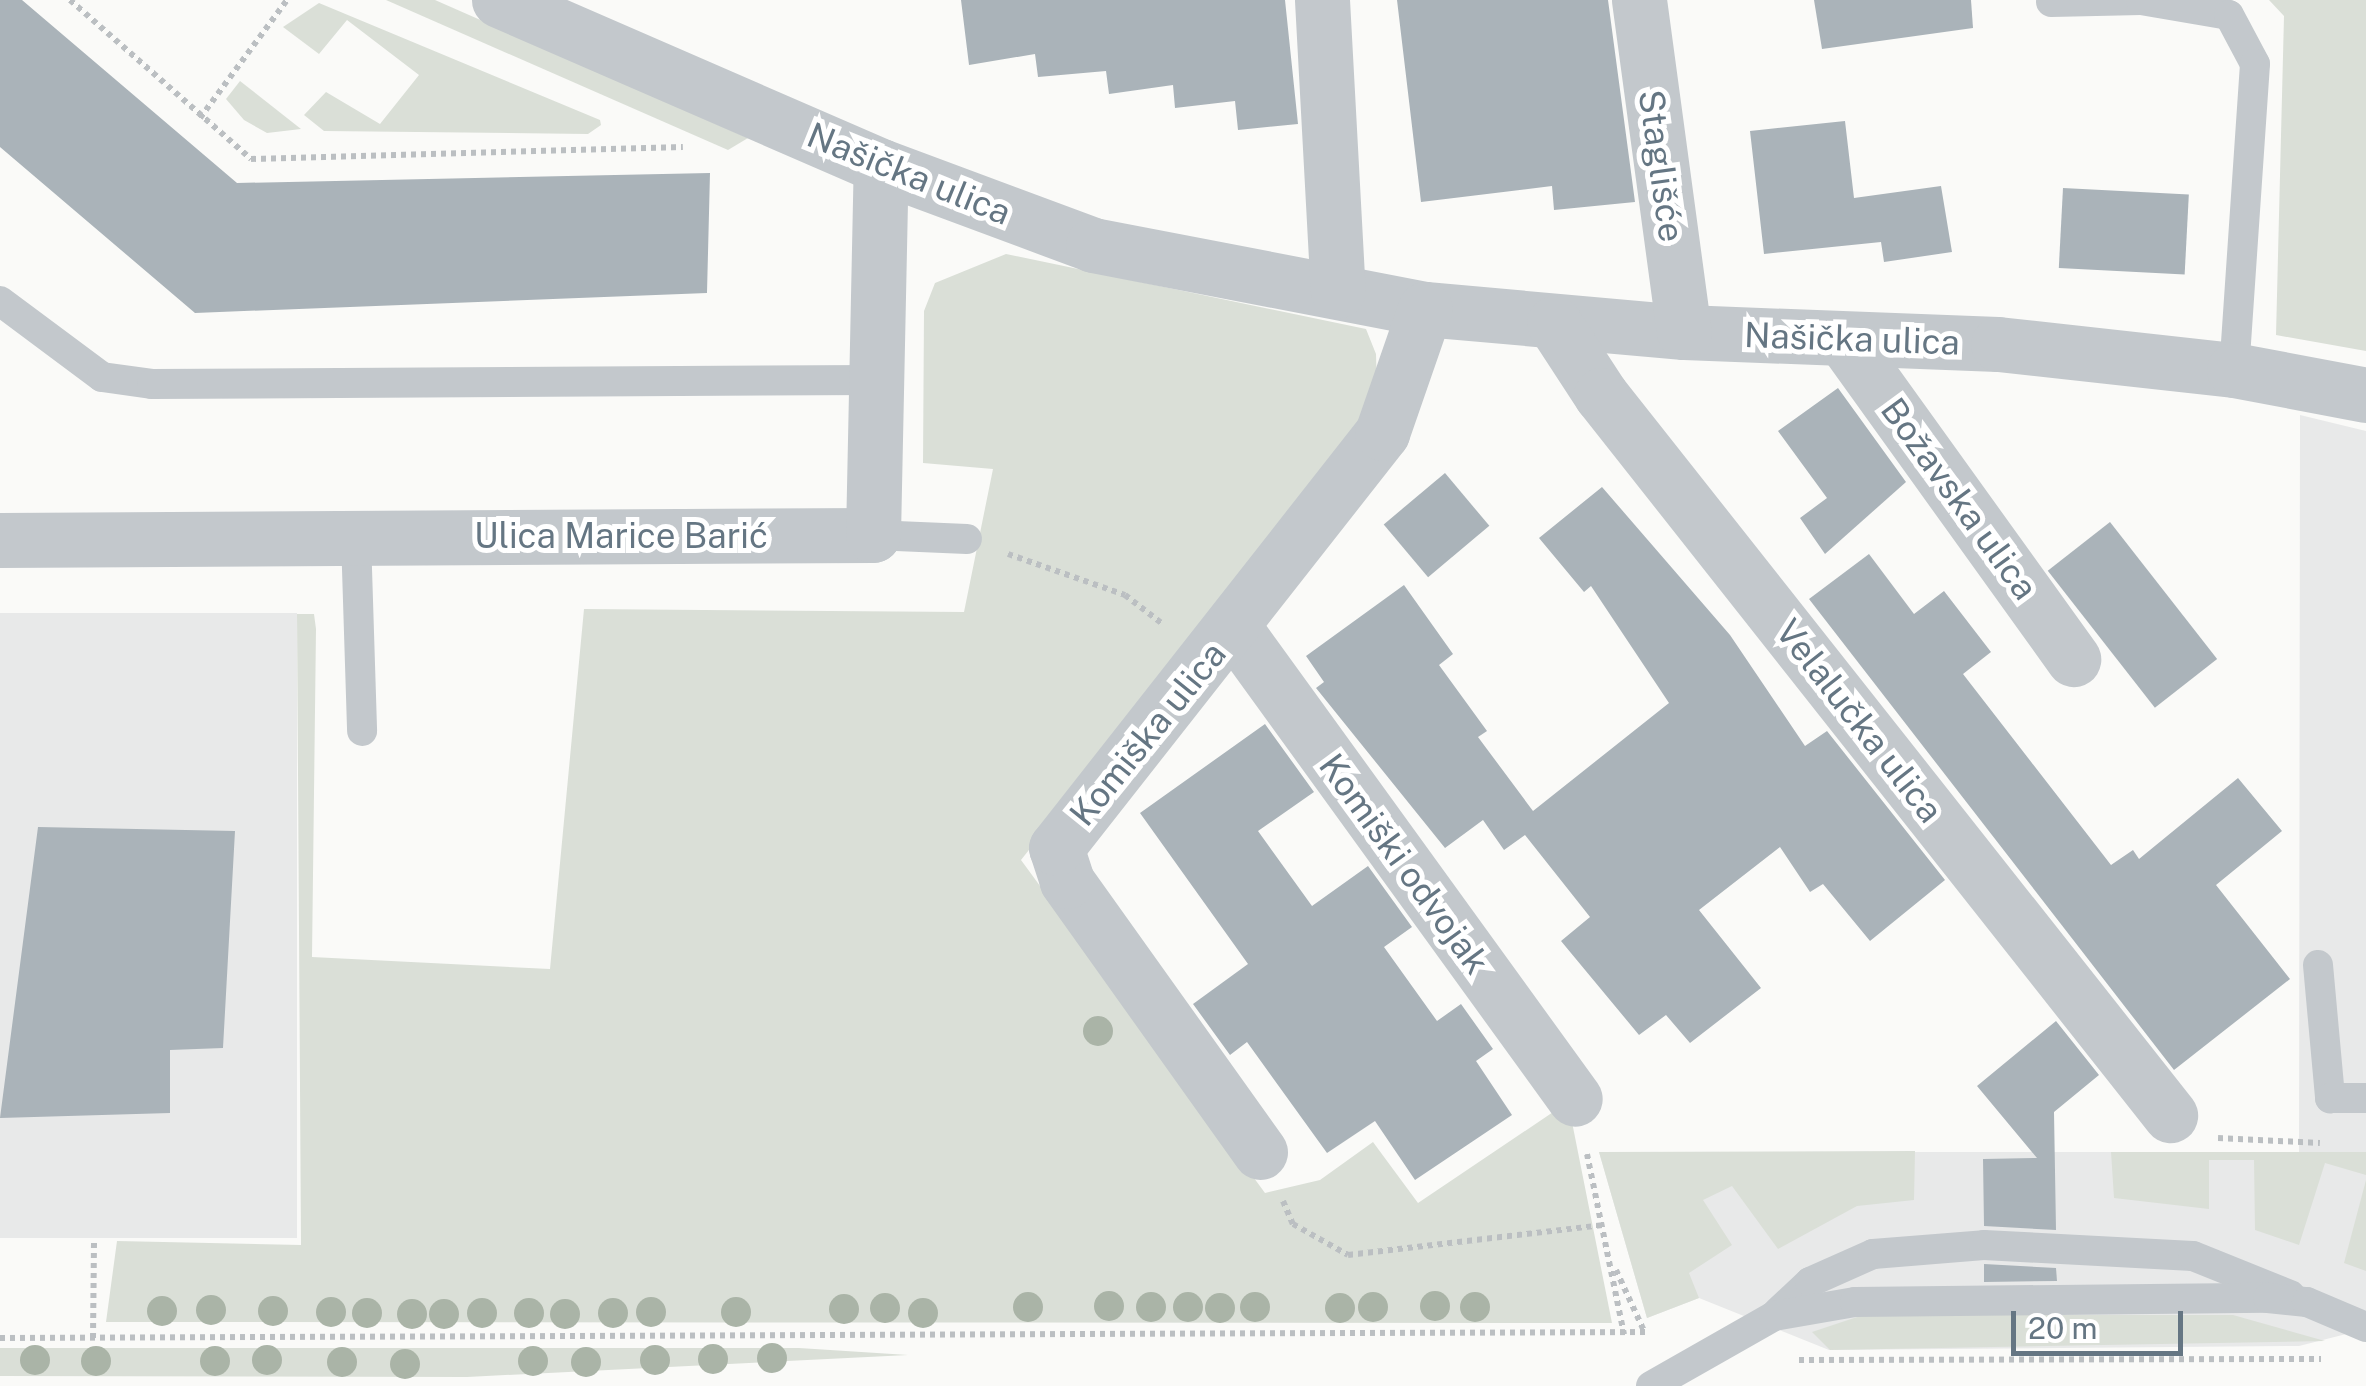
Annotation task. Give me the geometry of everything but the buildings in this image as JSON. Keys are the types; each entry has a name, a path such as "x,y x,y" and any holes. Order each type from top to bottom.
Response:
{"street":[{"name":"Našička ulica","path":"499,0 881,166 1093,246 1425,308 1684,332 1998,344 2234,370 2366,395"},
{"path":"1322,0 1338,292"},
{"name":"Staglišće","path":"1639,0 1684,332"},
{"path":"873,535 881,166"},
{"name":"Komiška ulica","path":"1260,1152 1067,882 1056,848 1221,643 1382,433 1425,308"},
{"name":"Velalučka ulica","path":"1554,322 1601,395 2170,1115"},
{"name":"Božavska ulica","path":"1844,340 2073,659"},
{"name":"Ulica Marice Barić","path":"0,540 873,535"},
{"name":"Komiški odvojak","path":"1221,643 1574,1099"}],"lane":[{"path":"2051,2 2141,0 2229,14 2256,64 2234,370"},
{"path":"0,301 102,377 152,384 874,380"},
{"path":"873,535 967,539"},
{"path":"356,537 362,731"},
{"path":"2318,965 2330,1098 2366,1098"},
{"path":"1651,1386 1774,1316 1810,1282 1873,1254 2056,1243 2193,1256 2366,1328"},
{"path":"1774,1316 1855,1302 2306,1302"}],"path":[{"path":"70,0 250,160 684,147"},
{"path":"200,118 287,0"},
{"path":"967,539 1125,596 1221,643"},
{"path":"1574,1099 1624,1334"},
{"path":"2170,1115 2229,1142 2332,1144"},
{"path":"1260,1152 1293,1224 1348,1255 1602,1225"},
{"path":"93,1338 94,1241"},
{"path":"1610,1258 1645,1332"},
{"path":"0,1338 1662,1332"},
{"path":"1792,1358 2272,1364 2341,1354"}],"shaded area":[{"path":"386,0 435,0 748,138 728,150"},
{"path":"2269,0 2366,0 2366,351 2276,335 2284,16"},
{"path":"319,3 600,120 601,125 588,134 324,131 304,115 326,92 380,124 419,75 347,20 319,54 283,27"},
{"path":"240,81 301,129 267,133 244,120 226,99"},
{"path":"1006,254 1366,329 1376,354 1377,390 1357,435 1021,860 1265,1193 1320,1180 1373,1142 1418,1203 1568,1102 1612,1323 106,1322 117,1241 301,1245 297,614 314,614 316,629 312,957 550,969 584,609 964,612 993,469 923,463 924,311 935,283"},
{"path":"2300,415 2366,431 2366,1329 2299,1346 1829,1350 1699,1298 1647,1318 1599,1152 2299,1152"},
{"path":"0,613 297,613 297,1238 0,1238"},
{"path":"1915,1151 1914,1200 1857,1206 1778,1249 1732,1186 1703,1200 1732,1245 1689,1273 1699,1298 1647,1318 1599,1152"},
{"path":"2111,1152 2366,1152 2366,1175 2325,1163 2299,1245 2255,1230 2254,1160 2209,1160 2209,1209 2114,1198"},
{"path":"2366,1180 2366,1271 2344,1263"},
{"path":"1863,1315 2233,1315 2325,1341 1830,1350 1812,1332"},
{"path":"0,1348 799,1348 908,1355 467,1377 0,1376"}]}
